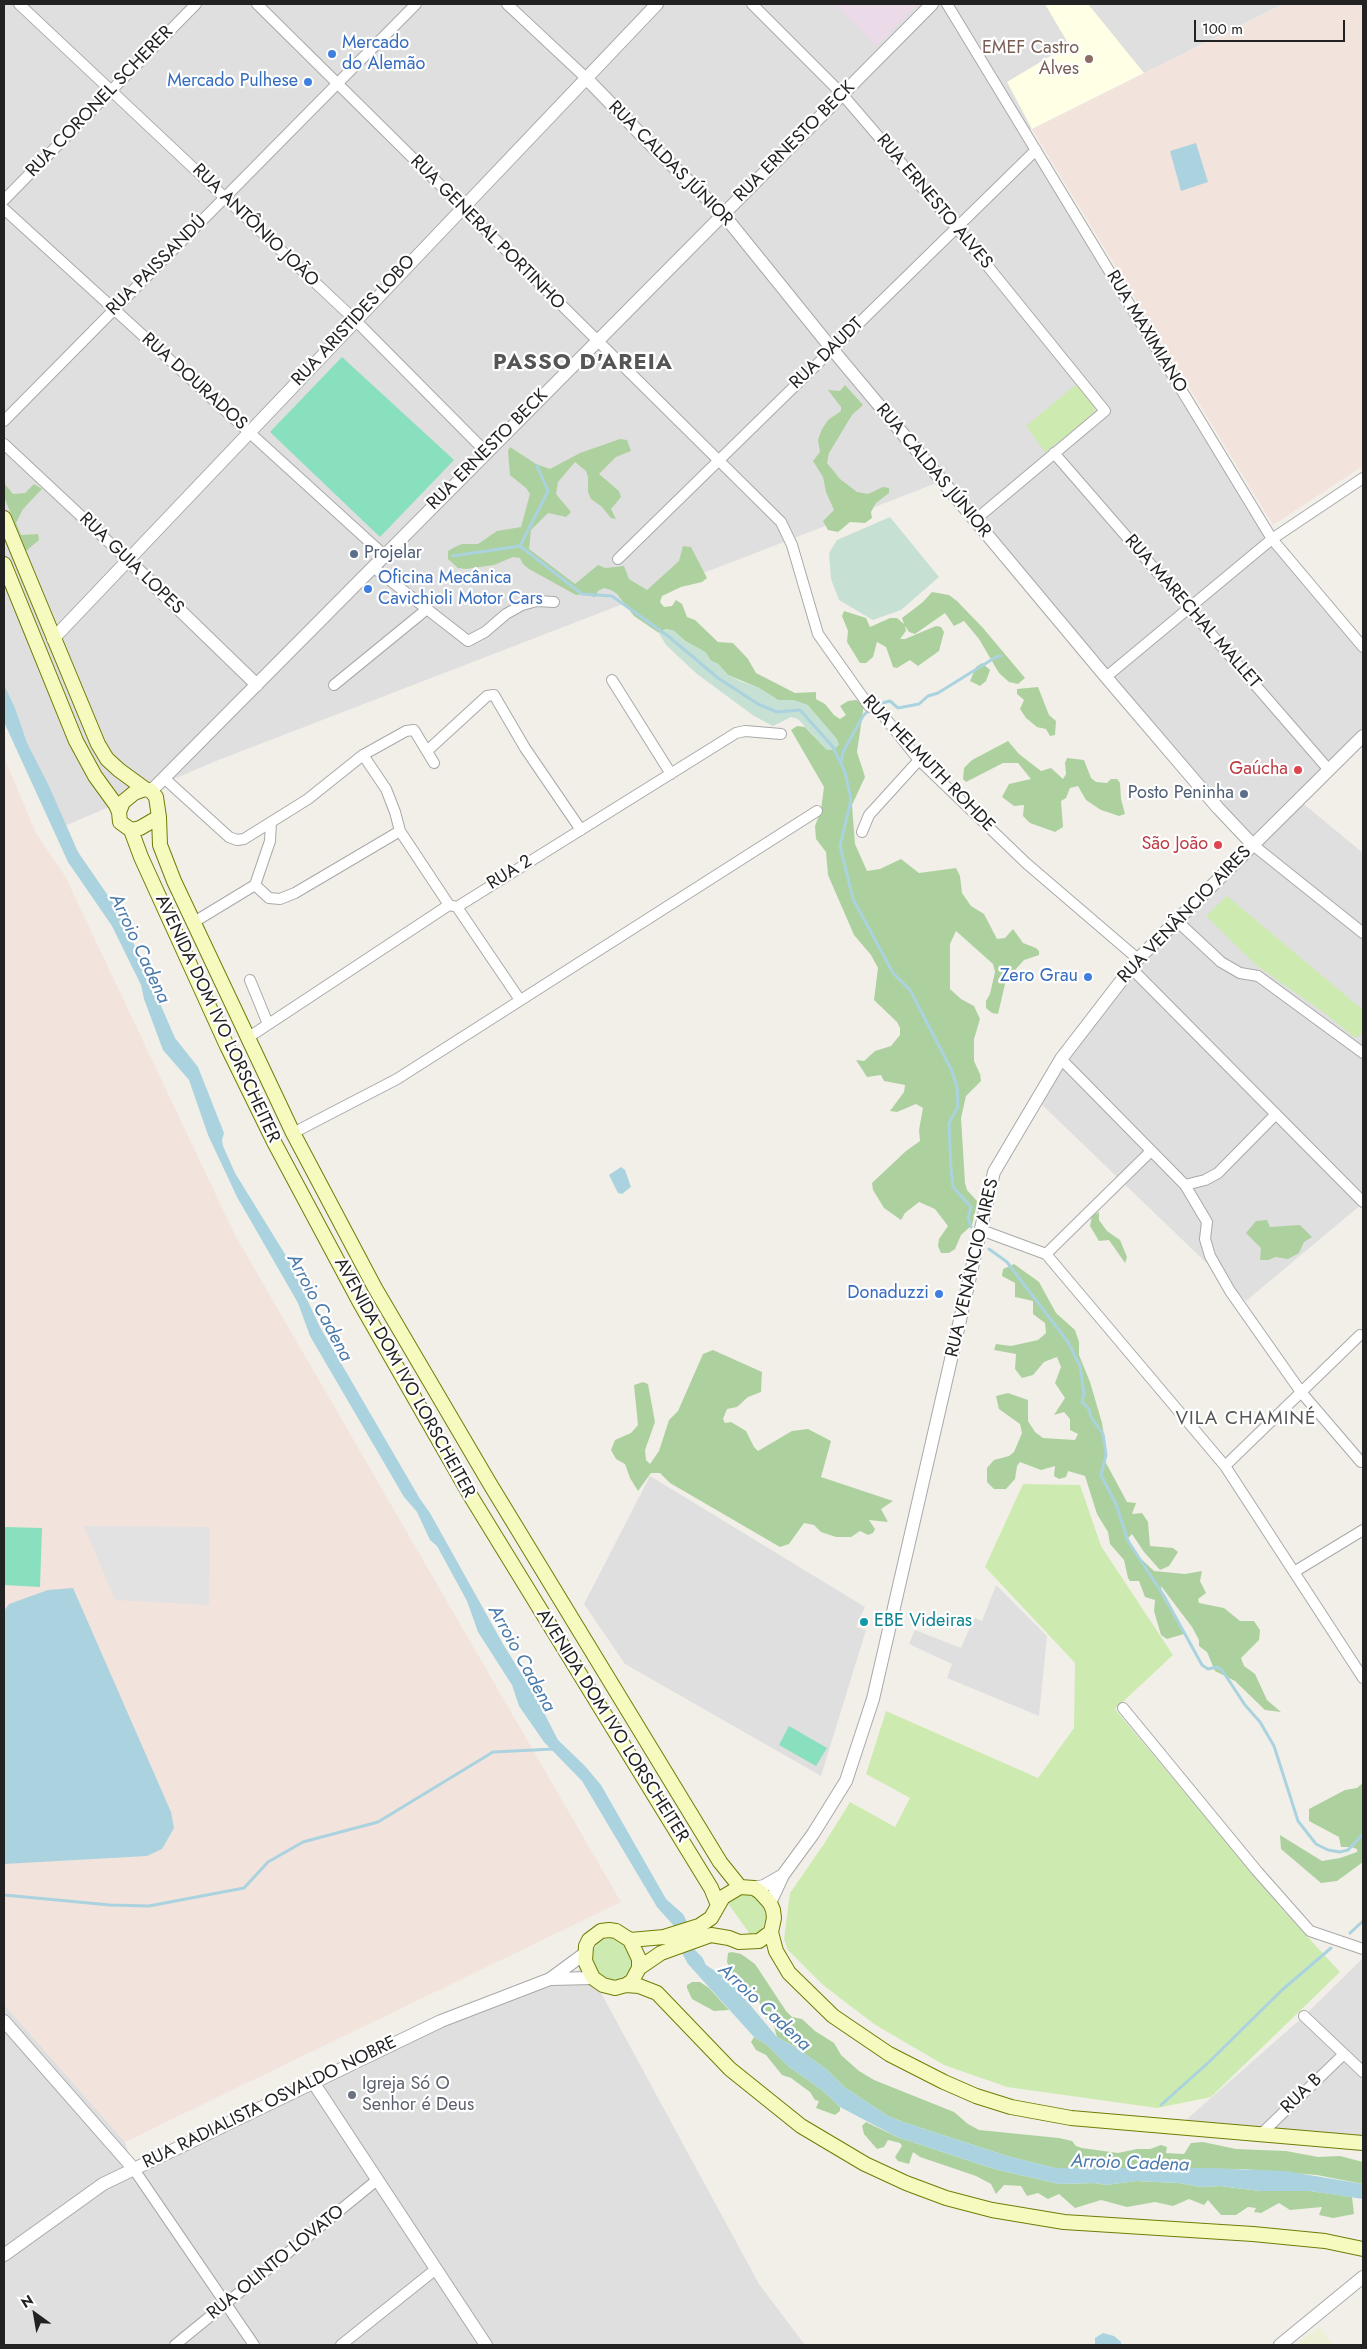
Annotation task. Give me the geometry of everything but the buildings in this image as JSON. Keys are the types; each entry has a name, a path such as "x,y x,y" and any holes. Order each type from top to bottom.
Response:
{"main road":[{"path":"4,518 98,744 108,759 119,770 148,790"},
{"name":"AVENIDA DOM IVO LORSCHEITER","path":"4,564 76,741 96,776 116,805 120,822 131,830 134,843 274,1142 359,1300 470,1495 711,1888 717,1909"},
{"path":"119,812 123,802 134,793 148,790"},
{"name":"AVENIDA DOM IVO LORSCHEITER","path":"148,790 156,797 160,845 194,922 293,1133 375,1288 490,1484 720,1862 747,1888"},
{"path":"131,830 140,828 159,817"},
{"path":"701,1932 723,1897 747,1888 765,1896 770,1903 774,1918 770,1932 776,1951 789,1972 833,2016 889,2054 968,2092 1011,2107 1071,2118 1363,2142"},
{"path":"717,1909 719,1925 729,1938"},
{"path":"639,1968 638,1953 630,1940 616,1931 601,1931 589,1940 584,1954 586,1967 593,1978 603,1985 615,1988 632,1981 639,1968 666,1944 701,1932 739,1942 759,1941 770,1932"},
{"path":"630,1940 666,1944"},
{"path":"626,1985 639,1986 657,1993 730,2069 801,2126 865,2164 906,2183 946,2198 992,2210 1064,2222 1253,2234 1325,2241 1363,2249"}],"street":[{"name":"RUA ANTÔNIO JOÃO","path":"19,4 355,320 486,452"},
{"name":"RUA CORONEL SCHERER","path":"4,200 196,4"},
{"name":"RUA GENERAL PORTINHO","path":"257,4 596,342 718,460"},
{"name":"RUA PAISSANDÚ","path":"4,421 416,4"},
{"name":"RUA CALDAS JÚNIOR","path":"507,4 585,77 658,152 723,214 832,349 1218,808 1253,845 1363,933"},
{"name":"RUA ARISTIDES LOBO","path":"53,639 585,77 657,4"},
{"name":"RUA ERNESTO ALVES","path":"752,4 842,94 956,227 1105,411 1054,453"},
{"name":"RUA ERNESTO BECK","path":"148,790 164,778 257,685 932,4"},
{"name":"RUA MAXIMIANO","path":"947,4 1272,540 1363,647"},
{"name":"RUA DAUDT","path":"618,559 1036,150"},
{"name":"RUA DOURADOS","path":"4,209 384,555"},
{"name":"RUA GUIA LOPES","path":"4,444 128,560 257,685"},
{"path":"975,520 1054,453"},
{"name":"RUA MARECHAL MALLET","path":"1054,453 1329,770"},
{"name":"RUA HELMUTH ROHDE","path":"718,460 781,522 792,546 818,634 873,708 919,760 1134,963 1276,1114 1363,1202"},
{"path":"1106,677 1272,540 1363,478"},
{"path":"372,567 468,641 485,632 506,614 522,605 537,601 554,602"},
{"path":"334,685 427,609"},
{"path":"612,680 671,774"},
{"path":"427,750 487,696 494,695 525,748 581,830"},
{"path":"164,778 229,837 237,840 244,838 308,799 363,755 411,729 414,730 434,763"},
{"name":"RUA 2","path":"248,1037 453,906 581,830 736,733 746,731 781,734"},
{"name":"RUA VENÂNCIO AIRES","path":"770,1903 783,1875 813,1834 846,1781 875,1693 994,1172 1061,1059 1134,963 1363,736"},
{"path":"363,755 386,789 396,812 400,831 520,1000"},
{"path":"862,832 869,815 919,760"},
{"path":"293,1133 397,1079 817,811"},
{"path":"194,922 255,885 270,842 271,822"},
{"path":"255,885 269,898 280,899 295,893 400,831"},
{"path":"1177,921 1221,962 1240,973 1258,976 1362,1049"},
{"path":"250,980 268,1024"},
{"path":"1061,1059 1185,1185 1207,1222 1205,1239 1210,1256 1230,1291 1301,1392 1361,1462"},
{"path":"1185,1185 1205,1180 1218,1173 1276,1114"},
{"path":"1046,1254 1151,1151"},
{"path":"981,1230 1046,1254 1225,1466 1363,1678"},
{"path":"1225,1466 1360,1335"},
{"path":"1294,1572 1363,1530"},
{"path":"1123,1708 1257,1871 1310,1931 1363,1949"},
{"name":"RUA VENÂNCIO AIRES","path":"747,1888 764,1886 783,1875"},
{"name":"RUA RADIALISTA OSVALDO NOBRE","path":"4,2255 103,2184 133,2168 441,2021 550,1979 584,1954"},
{"name":"RUA RADIALISTA OSVALDO NOBRE","path":"550,1979 593,1978"},
{"path":"1304,2016 1363,2072"},
{"path":"4,2022 133,2168 254,2345"},
{"name":"RUA B","path":"1261,2134 1344,2054"},
{"path":"313,2082 486,2345"},
{"name":"RUA OLINTO LOVATO","path":"175,2345 378,2180"},
{"path":"341,2345 436,2269"},
{"path":"1280,2345 1363,2277"}],"shaded area":[{"path":"4,4 1283,4 1025,132 1272,539 1363,647 1363,736 1299,800 1363,853 1363,1203 1246,1301 1036,1099 1100,1007 1253,845 942,481 216,761 60,828 4,704"},
{"path":"834,4 919,4 877,46"},
{"name":"EMEF Castro Alves","path":"1045,4 1088,4 1144,73 1032,129 1007,82 1069,45"},
{"path":"1283,4 1363,4 1363,466 1273,525 1032,129"},
{"path":"890,517 939,577 901,610 873,620 839,600 831,579 829,553 837,540"},
{"path":"666,629 674,631 685,641 705,652 711,661 718,664 728,675 759,688 778,700 794,700 808,705 837,739 839,745 833,750 827,750 798,719 791,717 773,726 754,716 697,674 666,645 659,633"},
{"path":"4,757 36,833 65,876 235,1235 621,1902 125,2142 4,2004"},
{"path":"650,1476 865,1607 856,1627 866,1630 821,1776 625,1664 584,1604"},
{"path":"84,1526 210,1527 209,1605 115,1600"},
{"path":"996,1585 1047,1636 1039,1716 947,1678 952,1664 909,1644 915,1630 961,1648 974,1618 982,1621"},
{"path":"1363,1958 1363,2143 1178,2127 1304,2016"},
{"path":"587,1967 759,2284 805,2345 4,2345 4,2004 125,2142 133,2168 441,2021"},
{"path":"1319,2327 1333,2345 1296,2345"}],"green space":[{"path":"342,357 454,460 380,537 270,432"},
{"path":"1077,384 1095,405 1094,415 1045,452 1026,426"},
{"path":"845,385 863,405 852,415 829,453 827,463 840,479 857,492 868,494 883,487 889,488 889,493 876,503 871,512 872,518 865,523 850,522 838,532 828,530 823,521 834,510 826,492 823,477 813,461 820,452 818,440 822,429 828,420 841,411 841,407 828,390 840,391"},
{"path":"620,439 627,440 631,451 616,457 599,474 619,491 621,497 611,509 616,519 611,518 602,507 591,499 588,492 586,471 575,462 558,482 556,494 571,512 566,517 548,513 531,530 529,549 575,584 598,565 605,568 624,566 629,579 647,590 679,561 683,546 691,547 707,578 702,582 681,587 662,596 660,602 664,607 672,606 676,600 682,604 687,617 695,620 718,642 733,643 748,659 756,673 795,693 816,692 816,699 825,704 840,719 846,715 840,706 848,701 856,700 864,704 857,752 865,777 852,805 855,844 867,871 880,869 901,859 919,873 956,868 960,876 962,893 971,906 984,914 997,939 1005,938 1013,929 1023,943 1039,951 1039,955 1024,960 1006,980 998,1014 992,1013 986,1008 986,1001 990,994 995,972 993,964 956,931 950,944 950,989 961,999 974,1006 980,1019 974,1039 974,1061 981,1081 966,1096 961,1118 965,1183 967,1190 977,1201 976,1208 972,1225 961,1235 955,1249 949,1253 941,1253 938,1246 939,1239 948,1226 935,1209 919,1202 905,1213 901,1220 884,1208 873,1190 872,1183 906,1151 920,1141 919,1130 923,1108 916,1104 897,1112 890,1111 904,1092 905,1085 884,1081 881,1075 867,1077 856,1060 864,1061 875,1051 891,1046 900,1035 900,1028 897,1022 874,1000 878,968 871,955 854,935 828,875 826,852 816,839 815,826 821,810 824,787 791,730 797,726 805,727 827,750 794,700 778,700 759,688 728,675 718,664 711,661 705,652 685,641 674,631 666,629 659,633 634,616 617,594 611,590 604,588 598,591 595,597 582,594 576,595 529,569 520,558 513,557 494,565 466,569 458,568 448,559 448,551 455,547 462,544 478,544 497,531 521,527 530,494 526,488 510,475 508,451 510,447 536,464 550,469 580,453"},
{"path":"4,483 13,494 25,493 34,484 42,489 23,509 16,523 21,535 38,534 39,540 26,551 4,497"},
{"path":"932,592 949,595 957,601 983,628 1025,678 1018,684 1009,682 999,673 979,639 964,621 954,626 945,613 915,634 909,632 905,626 906,631 900,639 905,639 936,626 941,627 944,632 939,651 918,666 910,660 897,668 893,667 886,647 877,642 873,657 866,663 860,663 847,642 848,631 842,616 844,611 866,618 870,627 890,618 897,618 904,624 902,618 923,602"},
{"path":"982,663 990,670 986,681 980,686 970,681 976,667"},
{"path":"1038,687 1049,715 1056,721 1055,735 1050,736 1046,729 1037,727 1026,718 1020,709 1024,700 1017,694 1017,689"},
{"path":"1008,741 1019,754 1041,771 1051,768 1063,779 1066,774 1065,763 1067,758 1084,760 1091,778 1096,782 1107,783 1111,779 1117,779 1120,783 1121,799 1125,814 1119,816 1101,810 1086,800 1078,786 1070,788 1066,798 1061,801 1063,827 1055,832 1030,823 1023,816 1024,805 1014,806 1002,797 1009,784 1031,779 1018,763 1003,763 966,782 963,779 964,768 972,760"},
{"path":"1227,896 1363,1010 1363,1032 1359,1036 1355,1038 1326,1014 1256,965 1206,916"},
{"path":"1099,1212 1099,1220 1107,1231 1120,1240 1127,1257 1125,1263 1109,1240 1099,1241 1090,1226 1092,1216"},
{"path":"1267,1220 1270,1227 1300,1225 1312,1237 1304,1242 1299,1253 1288,1259 1275,1257 1269,1260 1260,1260 1261,1248 1246,1233 1256,1221"},
{"path":"1014,1264 1039,1282 1056,1313 1075,1330 1079,1342 1079,1355 1090,1382 1102,1423 1106,1447 1105,1461 1127,1502 1136,1503 1132,1514 1142,1513 1148,1522 1150,1546 1173,1548 1178,1552 1169,1566 1160,1570 1144,1552 1132,1534 1128,1538 1136,1554 1154,1571 1185,1574 1202,1571 1200,1581 1206,1593 1198,1599 1199,1603 1224,1608 1240,1621 1254,1621 1260,1630 1259,1640 1241,1658 1244,1666 1255,1674 1267,1700 1281,1712 1265,1710 1235,1681 1215,1671 1207,1652 1199,1646 1199,1640 1192,1627 1161,1586 1162,1595 1184,1634 1167,1639 1161,1635 1154,1611 1155,1600 1145,1597 1139,1581 1130,1581 1128,1578 1124,1560 1110,1544 1108,1532 1097,1514 1085,1476 1068,1471 1066,1477 1059,1479 1054,1476 1055,1466 1041,1470 1020,1462 1017,1466 1015,1479 1006,1489 994,1489 987,1482 987,1468 994,1460 1009,1456 1014,1452 1022,1433 1020,1424 999,1409 996,1396 1008,1393 1028,1400 1028,1421 1035,1432 1043,1438 1075,1440 1078,1434 1070,1430 1070,1419 1064,1412 1054,1415 1065,1398 1055,1383 1061,1367 1057,1357 1044,1362 1033,1375 1022,1378 1015,1369 1016,1354 994,1350 996,1344 1011,1346 1038,1340 1046,1333 1045,1323 1033,1314 1033,1301 1015,1297 1015,1283 1002,1276 1003,1269"},
{"path":"713,1350 762,1372 761,1392 748,1397 737,1407 727,1409 723,1419 725,1423 731,1422 746,1431 758,1451 792,1431 808,1429 831,1441 821,1477 893,1501 881,1509 888,1522 869,1520 875,1529 873,1533 868,1535 860,1531 851,1537 836,1537 821,1532 814,1525 804,1523 789,1544 780,1547 670,1483 660,1473 651,1473 638,1491 630,1478 625,1464 616,1459 611,1450 615,1440 631,1433 638,1425 634,1385 643,1382 648,1384 655,1422 645,1450 646,1460 650,1464 659,1451 669,1420 678,1411 703,1354"},
{"path":"1023,1484 1080,1485 1101,1546 1173,1655 1115,1709 1283,1910 1340,1972 1211,2097 1157,2108 1007,2087 944,2065 874,2024 823,1985 788,1950 784,1939 790,1893 850,1802 895,1827 910,1798 866,1774 886,1711 1038,1778 1074,1728 1075,1663 985,1567"},
{"path":"4,1527 42,1528 40,1587 4,1585"},
{"path":"789,1726 827,1748 816,1766 779,1745"},
{"path":"1363,1783 1363,1862 1337,1881 1321,1883 1281,1849 1280,1835 1322,1861 1340,1858 1357,1852 1357,1849 1351,1847 1341,1847 1339,1837 1309,1821 1309,1809 1345,1790 1357,1788"},
{"path":"745,1894 761,1901 767,1919 761,1930 752,1937 727,1902 738,1895"},
{"path":"616,1938 624,1941 630,1947 633,1959 630,1971 624,1977 608,1980 600,1977 594,1971 591,1955 594,1947 600,1941"},
{"path":"728,1953 741,1954 755,1964 786,2011 792,2017 802,2019 815,2031 834,2043 841,2055 859,2071 874,2080 954,2112 968,2124 979,2130 1059,2138 1072,2141 1076,2146 1082,2148 1118,2153 1137,2149 1150,2149 1161,2145 1167,2147 1166,2153 1184,2154 1191,2143 1203,2142 1236,2149 1286,2151 1318,2157 1340,2156 1363,2162 1363,2184 1317,2175 1243,2169 1055,2168 1007,2156 903,2122 888,2116 844,2087 826,2069 777,2037 773,2023 765,2017 758,1999 733,1976 727,1962"},
{"path":"692,1982 700,1982 709,1988 729,2010 714,2011 692,1999 687,1985"},
{"path":"754,2037 767,2045 788,2066 822,2090 840,2107 840,2111 835,2115 816,2108 819,2101 815,2100 810,2092 791,2078 782,2075 766,2055 756,2050 751,2042"},
{"path":"866,2122 897,2137 994,2169 1059,2184 1094,2183 1106,2185 1136,2181 1179,2183 1200,2187 1220,2186 1260,2191 1310,2191 1352,2197 1354,2214 1333,2218 1319,2215 1322,2207 1290,2210 1279,2203 1261,2213 1254,2212 1256,2208 1248,2207 1236,2215 1221,2215 1208,2200 1204,2205 1189,2199 1173,2206 1155,2202 1127,2207 1101,2200 1075,2208 1059,2194 1048,2199 1038,2193 1027,2196 1021,2186 1004,2185 996,2194 991,2184 976,2176 920,2157 913,2152 909,2164 898,2161 895,2157 902,2146 900,2143 888,2140 884,2147 877,2149 864,2134 862,2126"}],"water":[{"path":"1196,143 1208,182 1181,191 1170,151"},
{"name":"Arroio Cadena","path":"4,685 15,708 27,743 49,786 78,852 122,916 175,1038 198,1067 224,1133 223,1146 235,1173 288,1259 320,1327 430,1513 503,1644 537,1699 558,1740 585,1766 601,1785 666,1899 683,1914 687,1922 675,1927 657,1907 582,1781 544,1742 519,1706 512,1685 478,1632 467,1601 437,1546 430,1540 417,1512 404,1497 310,1336 298,1303 237,1197 208,1135 189,1080 163,1050 144,999 141,985 112,926 68,862 4,722"},
{"path":"621,1167 625,1170 631,1187 622,1194 618,1193 609,1175"},
{"path":"73,1588 171,1812 174,1828 162,1849 147,1856 4,1864 4,1611 9,1604 48,1590"},
{"name":"Arroio Cadena","path":"694,1949 702,1957 706,1965 730,1981 777,2037 826,2069 844,2087 888,2116 903,2122 1007,2156 1055,2168 1205,2168 1285,2171 1363,2184 1363,2199 1310,2191 1260,2191 1220,2186 1200,2187 1179,2183 1136,2181 1106,2185 1094,2183 1059,2184 994,2169 897,2137 840,2107 822,2090 788,2066 767,2045 754,2037 688,1964 682,1953"},
{"path":"1103,2333 1114,2336 1121,2342 1121,2345 1095,2345 1095,2338"}],"waterway":[{"path":"520,546 548,491 537,466"},
{"path":"453,556 520,546 582,594 612,596 668,636 718,678 758,704 777,712 800,710 833,747 845,772 851,800 840,846 853,899 893,973 910,990 951,1069 957,1086 958,1107 949,1123 951,1170 953,1187 971,1207 968,1218 971,1227"},
{"path":"875,705 890,701 898,708 919,704 928,696 938,693 996,657 1001,656"},
{"path":"841,762 843,752 863,716 870,709"},
{"path":"989,1249 1007,1262 1068,1342 1080,1366 1084,1393 1082,1402 1089,1409 1091,1417 1103,1434 1106,1455 1101,1475 1116,1504 1128,1541 1164,1596 1202,1665 1208,1669 1217,1667 1222,1670 1245,1705 1260,1722 1274,1746 1298,1821 1316,1844 1328,1850 1340,1852 1348,1850 1363,1834"},
{"path":"4,1895 110,1905 149,1906 244,1888 268,1862 303,1842 378,1822 493,1752 554,1749"},
{"path":"1350,1933 1363,1921"},
{"path":"1161,2105 1209,2062 1282,1990 1331,1948"}],"place":[{"name":"Mercado do Alemão","path":"332,54"},
{"name":"EMEF Castro Alves","path":"1089,59"},
{"name":"Mercado Pulhese","path":"308,82"},
{"name":"Projelar","path":"354,554"},
{"name":"Oficina Mecânica Cavichioli Motor Cars","path":"368,589"},
{"name":"Gaúcha","path":"1298,770"},
{"name":"Posto Peninha","path":"1244,794"},
{"name":"São João","path":"1218,845"},
{"name":"Zero Grau","path":"1088,977"},
{"name":"Donaduzzi","path":"939,1294"},
{"name":"EBE Videiras","path":"864,1622"},
{"name":"Igreja Só O Senhor é Deus","path":"352,2095"}],"district":[{"name":"PASSO D'AREIA","path":"583,364"},
{"name":"VILA CHAMINÉ","path":"1246,1419"}]}
